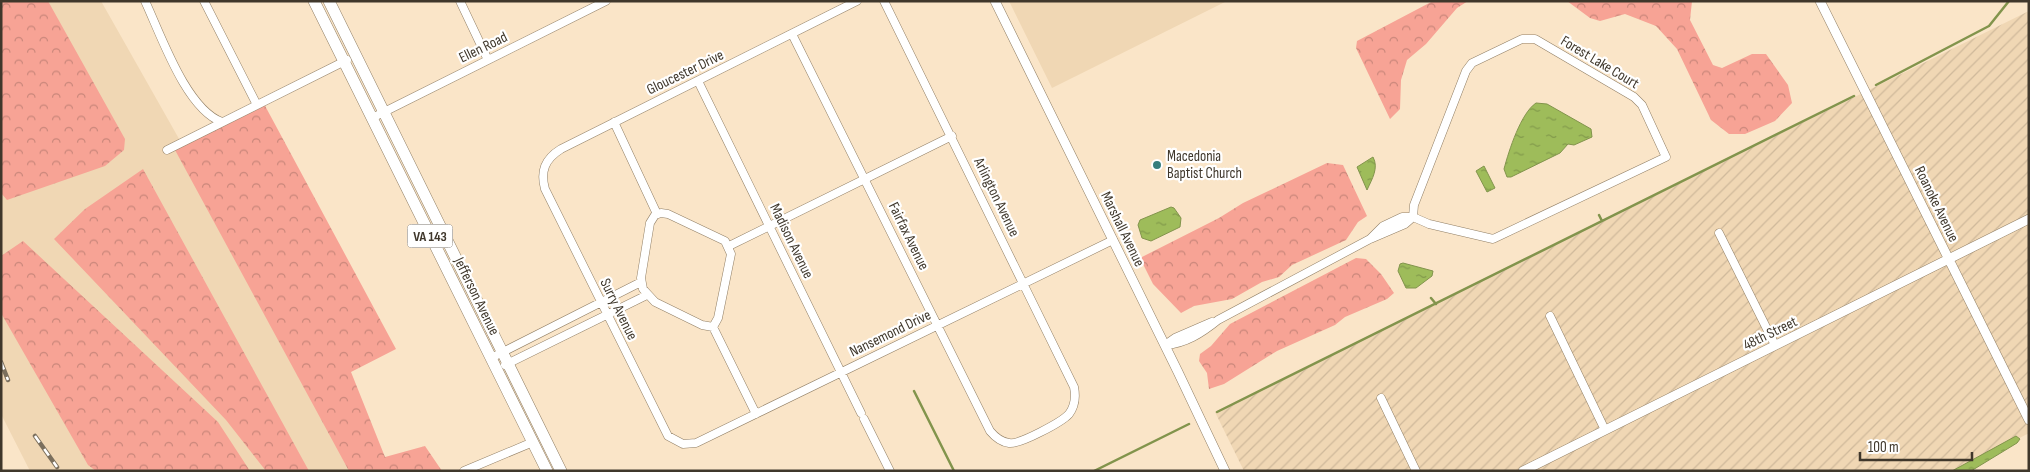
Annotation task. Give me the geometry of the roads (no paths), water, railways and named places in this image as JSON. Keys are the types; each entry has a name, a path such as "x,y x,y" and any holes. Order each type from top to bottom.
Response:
{"main road":[{"name":"Jefferson Avenue","path":"314,1 547,471"},
{"name":"Jefferson Avenue","path":"329,1 561,471"}],"street":[{"path":"145,1 187,90 202,109 213,119 222,122"},
{"path":"204,1 256,104"},
{"path":"460,1 488,60"},
{"name":"Ellen Road","path":"372,118 606,1"},
{"name":"Gloucester Drive","path":"543,182 544,167 554,153 857,1"},
{"name":"Arlington Avenue","path":"884,1 1074,387 1073,406 1064,419 1020,442 1008,443"},
{"name":"Marshall Avenue","path":"995,1 1165,345 1224,471"},
{"name":"Roanoke Avenue","path":"1820,1 2029,420"},
{"name":"Fairfax Avenue","path":"792,34 990,430 999,440 1008,443"},
{"name":"Forest Lake Court","path":"1522,39 1535,39 1634,97 1642,105 1666,157 1493,239 1429,224 1413,216 1414,205 1466,71 1472,64 1522,39"},
{"path":"167,150 256,104 356,56"},
{"name":"Madison Avenue","path":"698,81 890,471"},
{"path":"614,122 657,214"},
{"path":"729,246 952,136"},
{"name":"Surry Avenue","path":"543,182 600,303 665,432 678,442"},
{"path":"657,214 668,214 725,242 729,246 731,254 718,318 713,327"},
{"path":"657,214 650,223 641,282 647,295 702,325 713,327"},
{"path":"1165,345 1178,344 1206,330 1218,320 1370,239 1405,224 1413,216"},
{"name":"48th Street","path":"1523,471 2029,219"},
{"path":"1719,233 1775,345"},
{"name":"Nansemond Drive","path":"678,442 696,443 1113,240"},
{"path":"491,358 641,282"},
{"path":"496,369 647,295"},
{"path":"1550,316 1605,430"},
{"path":"713,327 756,414"},
{"path":"1381,398 1416,471"},
{"path":"464,471 533,442"}],"water":[{"path":"1536,103 1547,104 1591,129 1592,137 1574,145 1568,144 1560,153 1511,177 1507,177 1504,169 1512,142 1525,115"},
{"path":"1373,157 1375,169 1367,190 1357,167"},
{"path":"1484,166 1495,188 1487,192 1476,171"},
{"path":"1171,207 1174,208 1181,218 1180,227 1151,241 1142,238 1138,225 1140,220"},
{"path":"1403,263 1433,271 1432,276 1416,288 1406,288 1398,271 1400,264"},
{"path":"2016,436 2020,439 2017,443 1971,471 1952,471"}],"waterway":[{"path":"1876,85 1989,26 2009,1"},
{"path":"1217,412 1854,96"},
{"path":"1599,215 1602,221"},
{"path":"1431,298 1436,304"},
{"path":"914,391 954,471"},
{"path":"1094,471 1189,424"}],"railway":[{"path":"1,362 8,380"},
{"path":"35,436 57,467"}],"place":[{"name":"Macedonia Baptist Church","path":"1157,165"}]}
